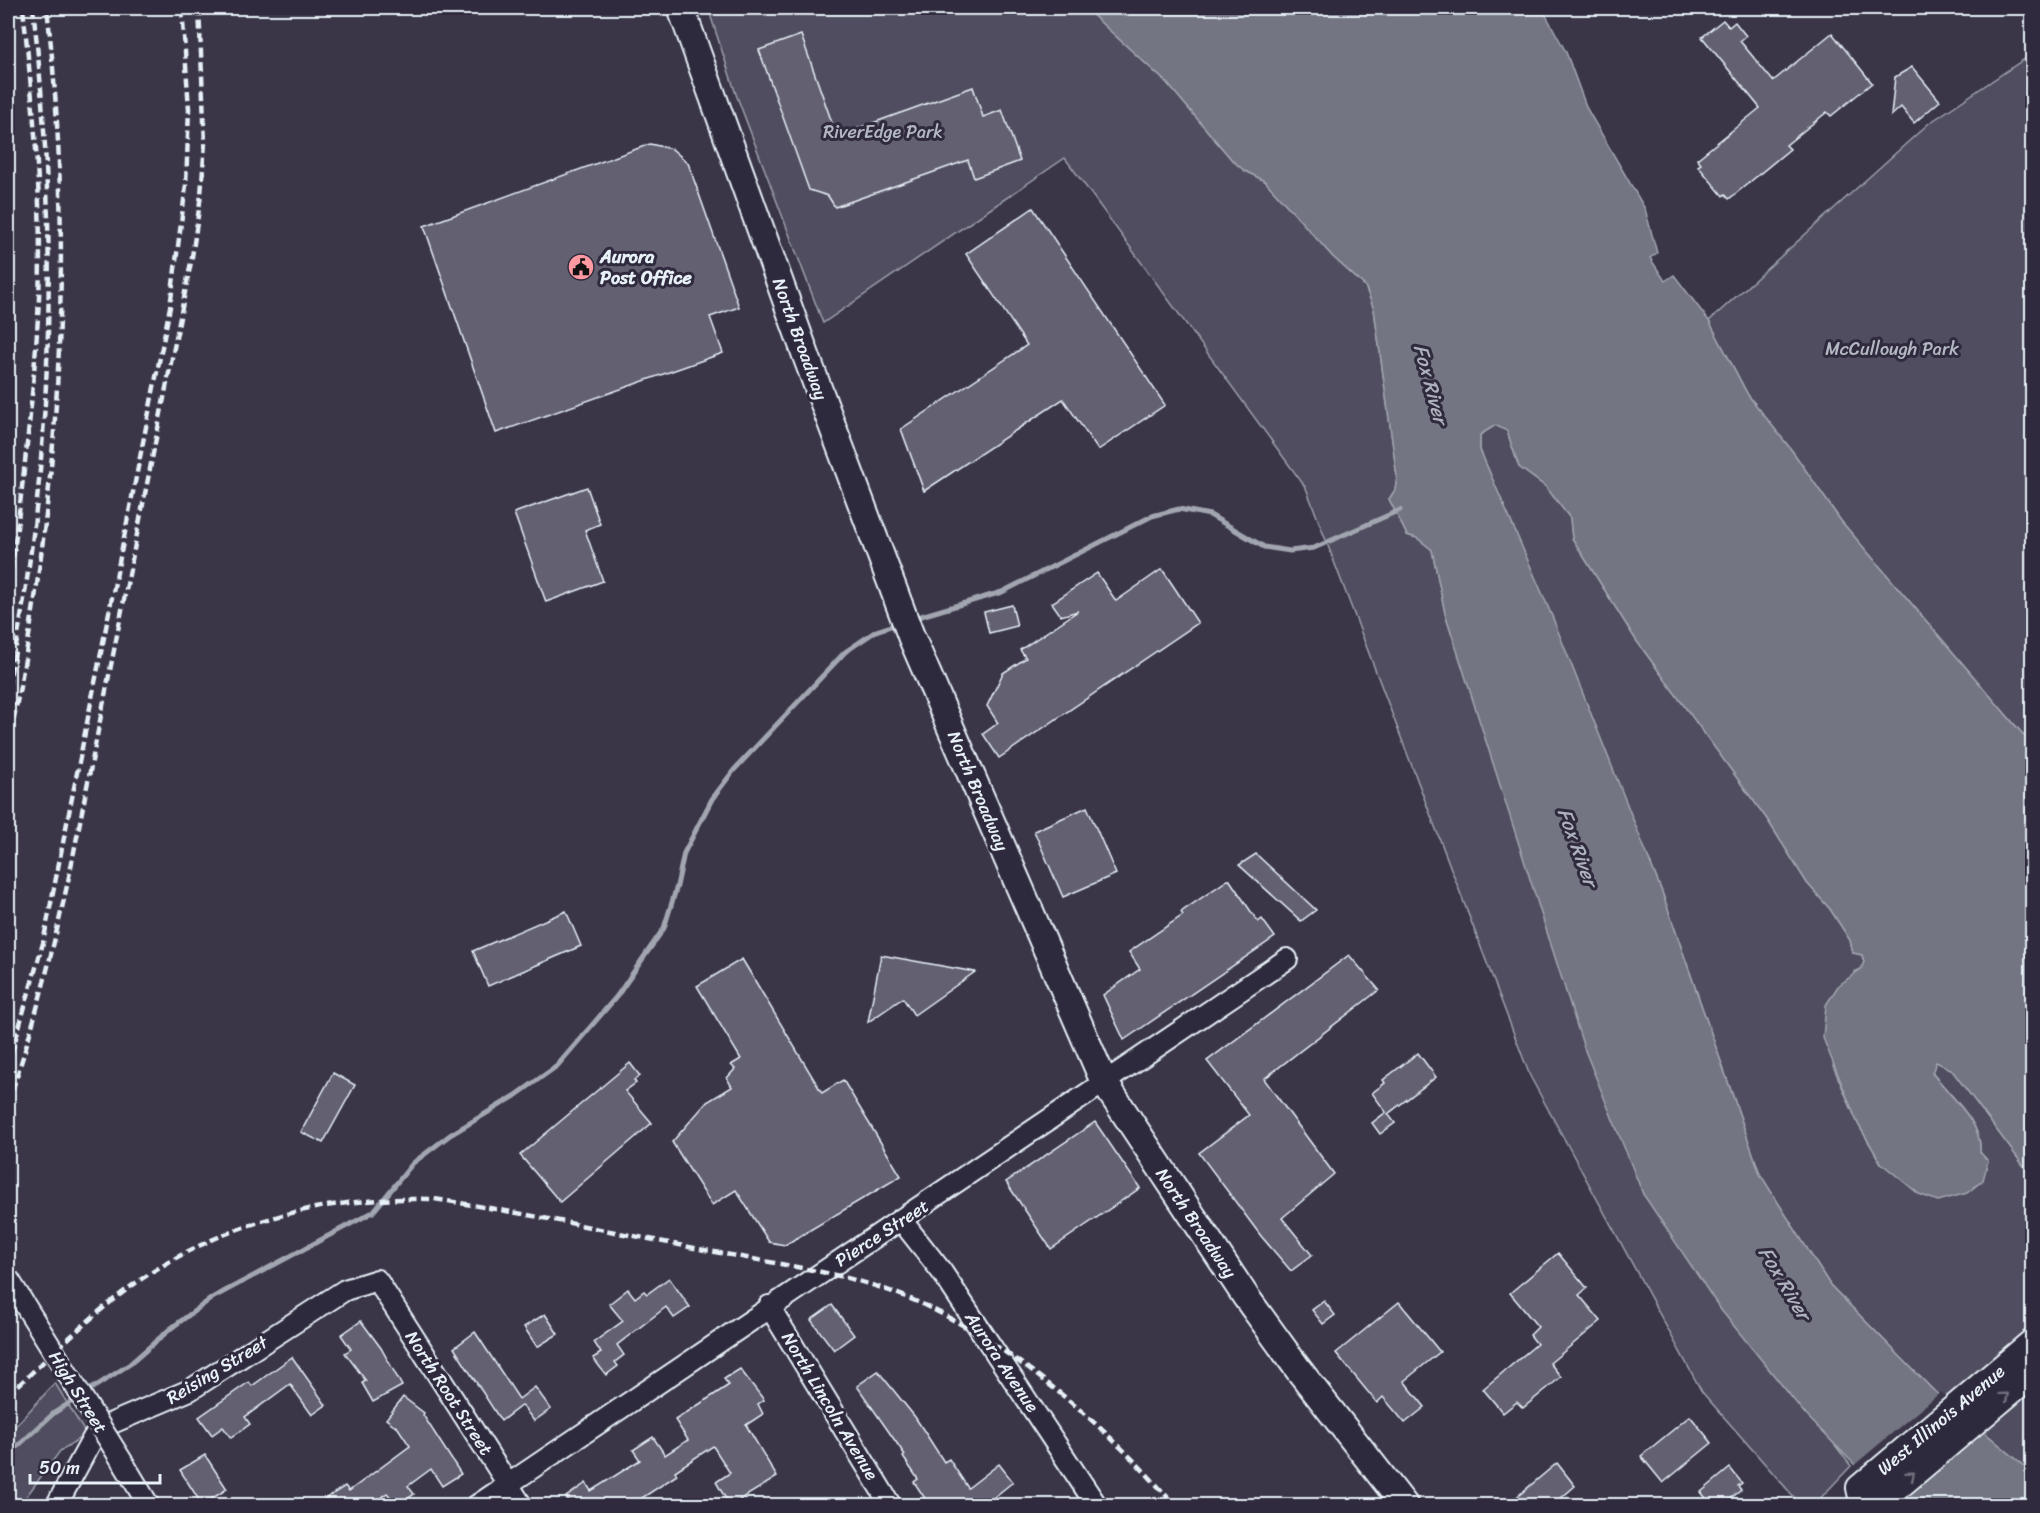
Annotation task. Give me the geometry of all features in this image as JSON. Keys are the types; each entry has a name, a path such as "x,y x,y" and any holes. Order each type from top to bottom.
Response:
{"main road":[{"name":"North Broadway","path":"681,8 808,361 911,636 1104,1082 1246,1297 1298,1369 1405,1506"},
{"name":"West Illinois Avenue","path":"1860,1503 1877,1503 1970,1411 2032,1344"},
{"name":"West Illinois Avenue","path":"1970,1411 2032,1373"}],"street":[{"name":"Pierce Street","path":"476,1506 769,1306 902,1221 1287,959"},
{"name":"Aurora Avenue","path":"902,1221 942,1272 1097,1506"},
{"name":"High Street","path":"8,1278 149,1506"},
{"name":"North Root Street","path":"377,1280 522,1506"},
{"name":"Reising Street","path":"56,1506 93,1438 105,1426 190,1390 345,1290 377,1280"},
{"name":"North Lincoln Avenue","path":"769,1306 891,1506"}],"green space":[{"name":"RiverEdge Park","path":"708,8 1085,8 1167,83 1232,160 1245,171 1265,181 1333,257 1365,286 1374,309 1397,477 1395,490 1389,499 1407,535 1417,538 1432,549 1445,613 1643,1194 1851,1466 1814,1505 1801,1505 1702,1392 1530,1076 1306,488 1065,158 823,323 736,94"},
{"name":"McCullough Park","path":"2032,54 2032,745 1841,521 1793,452 1748,395 1709,321 1928,124"},
{"path":"1496,425 1507,431 1519,467 1546,487 1570,518 1572,538 1636,640 1767,819 1807,883 1830,909 1850,940 1853,952 1862,955 1864,962 1861,969 1854,972 1833,1066 1858,1124 1881,1163 1980,1152 1976,1130 1971,1120 1932,1072 1936,1062 1951,1069 2032,1177 2032,1472 1932,1389 1830,1285 1760,1174 1662,892 1480,450 1480,435"},
{"path":"55,1383 86,1434 60,1451 20,1505 8,1506 8,1434"}],"water":[{"name":"Fox River","path":"1085,8 1542,8 1566,52 1587,109 1645,209 1657,253 1650,258 1665,281 1674,275 1709,321 1748,395 1793,452 1841,521 2032,745 2032,1177 1951,1069 1936,1062 1932,1073 1971,1120 1979,1141 1980,1152 1988,1161 1983,1180 1967,1193 1938,1201 1919,1194 1881,1163 1858,1124 1823,1038 1826,1005 1838,986 1861,969 1864,962 1862,955 1853,953 1850,940 1830,909 1807,883 1767,819 1636,640 1572,538 1570,518 1546,487 1519,467 1507,431 1495,425 1480,435 1480,450 1552,616 1662,892 1760,1174 1830,1285 1932,1389 2032,1472 2032,1505 1894,1505 1806,1415 1721,1310 1643,1194 1584,1048 1445,613 1432,550 1417,538 1407,535 1389,499 1395,490 1397,477 1374,309 1365,286 1333,257 1265,181 1245,171 1232,160 1167,83"}],"pier":[{"path":"1941,1392 1987,1431 1898,1506 1890,1506 1852,1467"}],"building":[{"path":"1723,20 1729,27 1735,22 1746,36 1740,41 1773,81 1832,33 1872,83 1831,116 1827,112 1786,145 1790,149 1729,199 1725,194 1723,196 1698,166 1701,164 1697,159 1760,108 1702,37"},
{"path":"801,35 835,131 841,129 842,134 973,87 983,117 1002,110 1020,161 974,178 968,160 835,207 828,196 809,190 759,50"},
{"path":"1912,67 1940,101 1914,123 1901,107 1891,116 1895,77"},
{"name":"Aurora Post Office","path":"650,144 672,149 688,163 739,307 710,317 723,353 496,433 424,226"},
{"path":"1033,208 1165,405 1098,450 1063,399 924,491 901,429 1027,345 966,254"},
{"path":"587,487 600,524 585,530 603,581 546,602 514,513"},
{"path":"1162,569 1198,623 999,758 983,734 998,723 987,706 1003,673 1026,658 1020,650 1078,611 1061,616 1052,603 1097,573 1116,601"},
{"path":"1012,605 1017,626 989,633 984,612"},
{"path":"1087,807 1116,874 1063,897 1034,831"},
{"path":"1256,854 1316,910 1301,921 1239,865"},
{"path":"1229,879 1258,922 1262,919 1275,937 1124,1040 1103,995 1140,969 1129,952 1183,915 1181,912"},
{"path":"566,911 581,946 488,986 473,951"},
{"path":"881,955 975,972 914,1015 903,998 868,1022"},
{"path":"1349,955 1379,990 1264,1079 1334,1174 1282,1218 1312,1255 1291,1271 1261,1236 1199,1153 1249,1115 1207,1061"},
{"path":"742,959 822,1093 843,1080 901,1176 785,1245 769,1242 736,1190 712,1205 672,1142 707,1102 732,1087 727,1078 735,1069 731,1065 741,1059 697,986"},
{"path":"1418,1053 1436,1077 1388,1114 1395,1123 1380,1134 1372,1123 1386,1112 1372,1093 1385,1083 1383,1080"},
{"path":"630,1063 640,1076 634,1080 636,1083 625,1091 652,1123 560,1202 520,1155"},
{"path":"333,1073 355,1085 323,1143 301,1132"},
{"path":"1095,1122 1140,1188 1051,1249 1006,1182"},
{"path":"1558,1253 1587,1288 1579,1295 1601,1321 1550,1363 1561,1377 1523,1408 1517,1402 1503,1413 1483,1389 1537,1344 1530,1335 1538,1327 1510,1293"},
{"path":"669,1278 690,1307 674,1318 666,1307 617,1345 624,1355 615,1362 618,1366 606,1375 593,1358 601,1353 594,1342 623,1321 609,1304 628,1289 635,1298 644,1291 647,1294"},
{"path":"1324,1301 1335,1315 1323,1324 1312,1310"},
{"path":"1399,1302 1440,1352 1404,1381 1425,1407 1405,1423 1383,1397 1377,1403 1336,1353"},
{"path":"832,1305 854,1335 834,1350 811,1320"},
{"path":"545,1314 558,1334 537,1347 524,1327"},
{"path":"361,1321 381,1348 402,1386 373,1402 362,1383 366,1381 345,1353 351,1349 341,1335"},
{"path":"475,1332 519,1399 535,1387 551,1409 534,1421 522,1405 501,1421 454,1348"},
{"path":"292,1357 326,1405 312,1415 290,1384 245,1417 250,1424 231,1438 223,1427 212,1435 199,1417 249,1382 252,1386"},
{"path":"740,1369 764,1400 758,1404 763,1414 746,1425 777,1477 730,1506 716,1482 730,1473 713,1446 675,1471 677,1475 630,1506 568,1506 571,1504 566,1497 586,1483 591,1491 640,1460 633,1450 653,1437 665,1455 688,1440 675,1420 729,1385 724,1379"},
{"path":"878,1371 915,1417 944,1462 949,1459 968,1488 999,1464 1013,1482 983,1506 930,1506 914,1482 918,1479 903,1457 905,1455 857,1386"},
{"path":"403,1397 424,1413 423,1415 461,1474 442,1486 431,1469 408,1486 414,1494 398,1506 387,1493 370,1506 314,1506 345,1486 349,1491 410,1446 398,1428 386,1419"},
{"path":"1690,1416 1712,1443 1663,1483 1641,1456"},
{"path":"205,1455 227,1489 202,1505 180,1470"},
{"path":"1557,1463 1575,1486 1552,1506 1506,1506"},
{"path":"1730,1468 1742,1483 1738,1486 1741,1490 1722,1506 1712,1506 1701,1492"}],"waterway":[{"path":"911,619 1002,592 1152,516 1179,509 1210,515 1264,547 1290,551 1314,548 1400,510"},
{"path":"8,1455 54,1413 130,1364 170,1329 212,1298 373,1212 413,1163 450,1135 515,1096 557,1066 617,996 664,928 684,853 712,799 734,770 845,652 876,631 900,623"}],"railway":[{"path":"8,597 30,411 37,336 40,262 34,116 23,8"},
{"path":"8,687 35,518 48,348 47,178 33,8"},
{"path":"8,746 26,655 40,563 51,471 57,378 61,286 60,193 47,8"},
{"path":"8,1066 43,943 170,307 186,185 189,109 182,8"},
{"path":"8,1103 42,988 70,872 192,257 201,195 205,143 199,8"},
{"path":"8,1395 126,1290 177,1257 211,1240 246,1226 319,1207 394,1199 434,1199 539,1217 841,1276 913,1300 949,1317 1020,1362 1088,1417 1149,1476 1175,1506"}],"place":[{"name":"Aurora Post Office","path":"581,267"}]}
